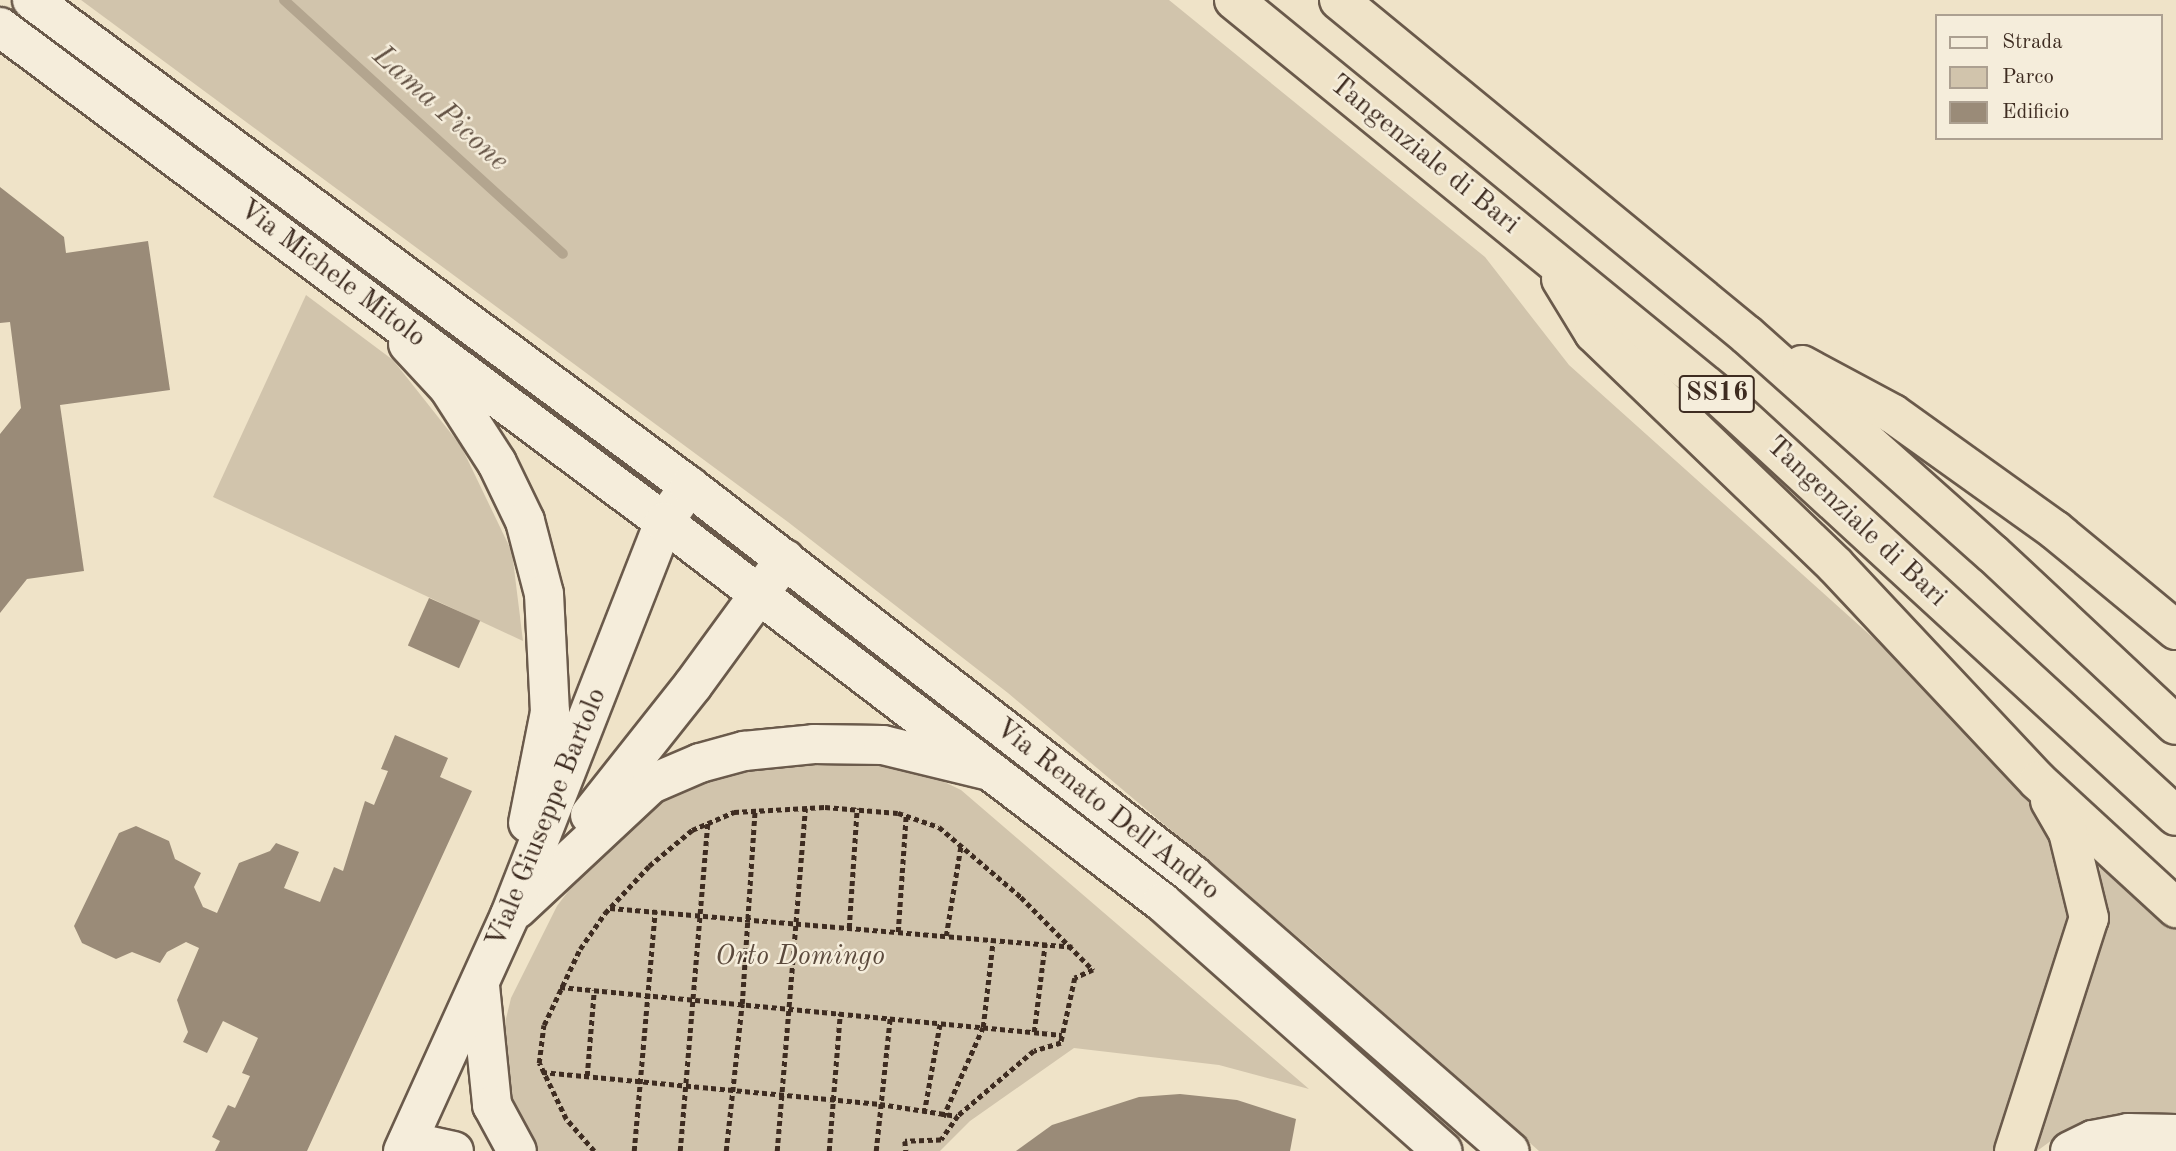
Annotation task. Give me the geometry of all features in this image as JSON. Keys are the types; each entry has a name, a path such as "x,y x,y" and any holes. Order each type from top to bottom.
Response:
{"highway":[{"name":"Tangenziale di Bari","path":"1234,0 1720,397 2176,816"},
{"name":"SS16","path":"1339,0 1747,335 1993,554 2176,725"},
{"path":"1545,253 1594,333 1835,565 2038,781 2176,908"},
{"path":"1747,335 1893,414 2055,530 2176,630"},
{"path":"2014,1151 2019,1125 2089,918 2068,832 2038,781"}],"street":[{"name":"Via Michele Mitolo","path":"32,0 689,486"},
{"name":"Via Michele Mitolo","path":"0,27 664,522"},
{"path":"371,303 448,387 497,463 525,521 544,594 550,712 510,915"},
{"name":"Viale Giuseppe Bartolo","path":"409,1148 510,915 664,522 689,486"},
{"name":"Via Renato Dell'Andro","path":"689,486 1194,875 1509,1151"},
{"name":"Via Renato Dell'Andro","path":"664,522 1163,902 1442,1151"},
{"path":"510,915 760,595 785,559"},
{"path":"510,915 651,784 700,763 744,751 814,744 883,745 992,771"},
{"path":"480,981 492,1105 517,1151"},
{"path":"2070,1151 2092,1140 2128,1133 2176,1134"},
{"path":"409,1148 454,1151"}],"path":[{"path":"778,1151 805,808"},
{"path":"594,1151 565,1119 542,1072 540,1039 560,987 610,908 677,840 708,821 755,809 805,808 856,808 906,815 939,827 1073,947 1093,970 1075,978 1060,1043 1034,1051 999,1086 958,1116 940,1140 905,1141 906,1151"},
{"path":"849,928 856,808"},
{"path":"726,1151 743,1004 755,809"},
{"path":"898,932 906,815"},
{"path":"680,1151 690,999 708,821"},
{"path":"946,936 961,844"},
{"path":"610,908 1073,947"},
{"path":"634,1151 637,1082 655,911"},
{"path":"943,1116 983,1027 993,940"},
{"path":"1034,1032 1045,944"},
{"path":"560,987 1062,1035"},
{"path":"586,1076 594,990"},
{"path":"829,1151 840,1013"},
{"path":"876,1151 890,1018"},
{"path":"924,1113 940,1023"},
{"path":"542,1072 782,1097 880,1104 943,1116 958,1116"}],"green space":[{"path":"81,0 1169,0 1485,257 1569,365 1900,662 2014,782 2057,837 2068,923 1995,1151 1539,1151 1313,950 1008,693 788,522"},
{"path":"306,295 393,360 461,446 512,552 523,641 213,497"},
{"name":"Orto Domingo","path":"854,761 909,765 961,790 1309,1089 1219,1065 1074,1048 970,1121 940,1151 537,1151 526,1139 511,1104 503,1031 511,998 557,906 597,853 648,809 693,787 705,777 746,765"},
{"path":"2100,858 2176,929 2176,1117 2134,1113 2102,1119 2059,1135 2037,1151 2028,1151 2098,942"}],"building":[{"path":"0,187 64,237 66,253 148,241 170,390 60,405 84,571 27,579 0,613 0,434 21,408 10,322 0,323"},
{"path":"429,598 480,621 459,668 408,646"},
{"path":"395,735 448,758 440,777 472,791 307,1151 215,1151 220,1141 212,1137 228,1105 235,1108 250,1076 242,1073 258,1038 223,1021 207,1053 183,1042 188,1032 177,1000 199,948 186,942 167,952 160,963 132,952 116,959 82,943 74,926 119,833 136,826 169,841 175,859 201,873 194,887 203,907 217,913 239,863 270,851 276,843 299,852 284,888 320,902 334,867 343,871 365,801 374,805 388,771 381,769"},
{"path":"1180,1094 1237,1100 1296,1119 1290,1151 1016,1151 1052,1125 1139,1097"}],"waterway":[{"name":"Lama Picone","path":"284,0 563,254"}]}
